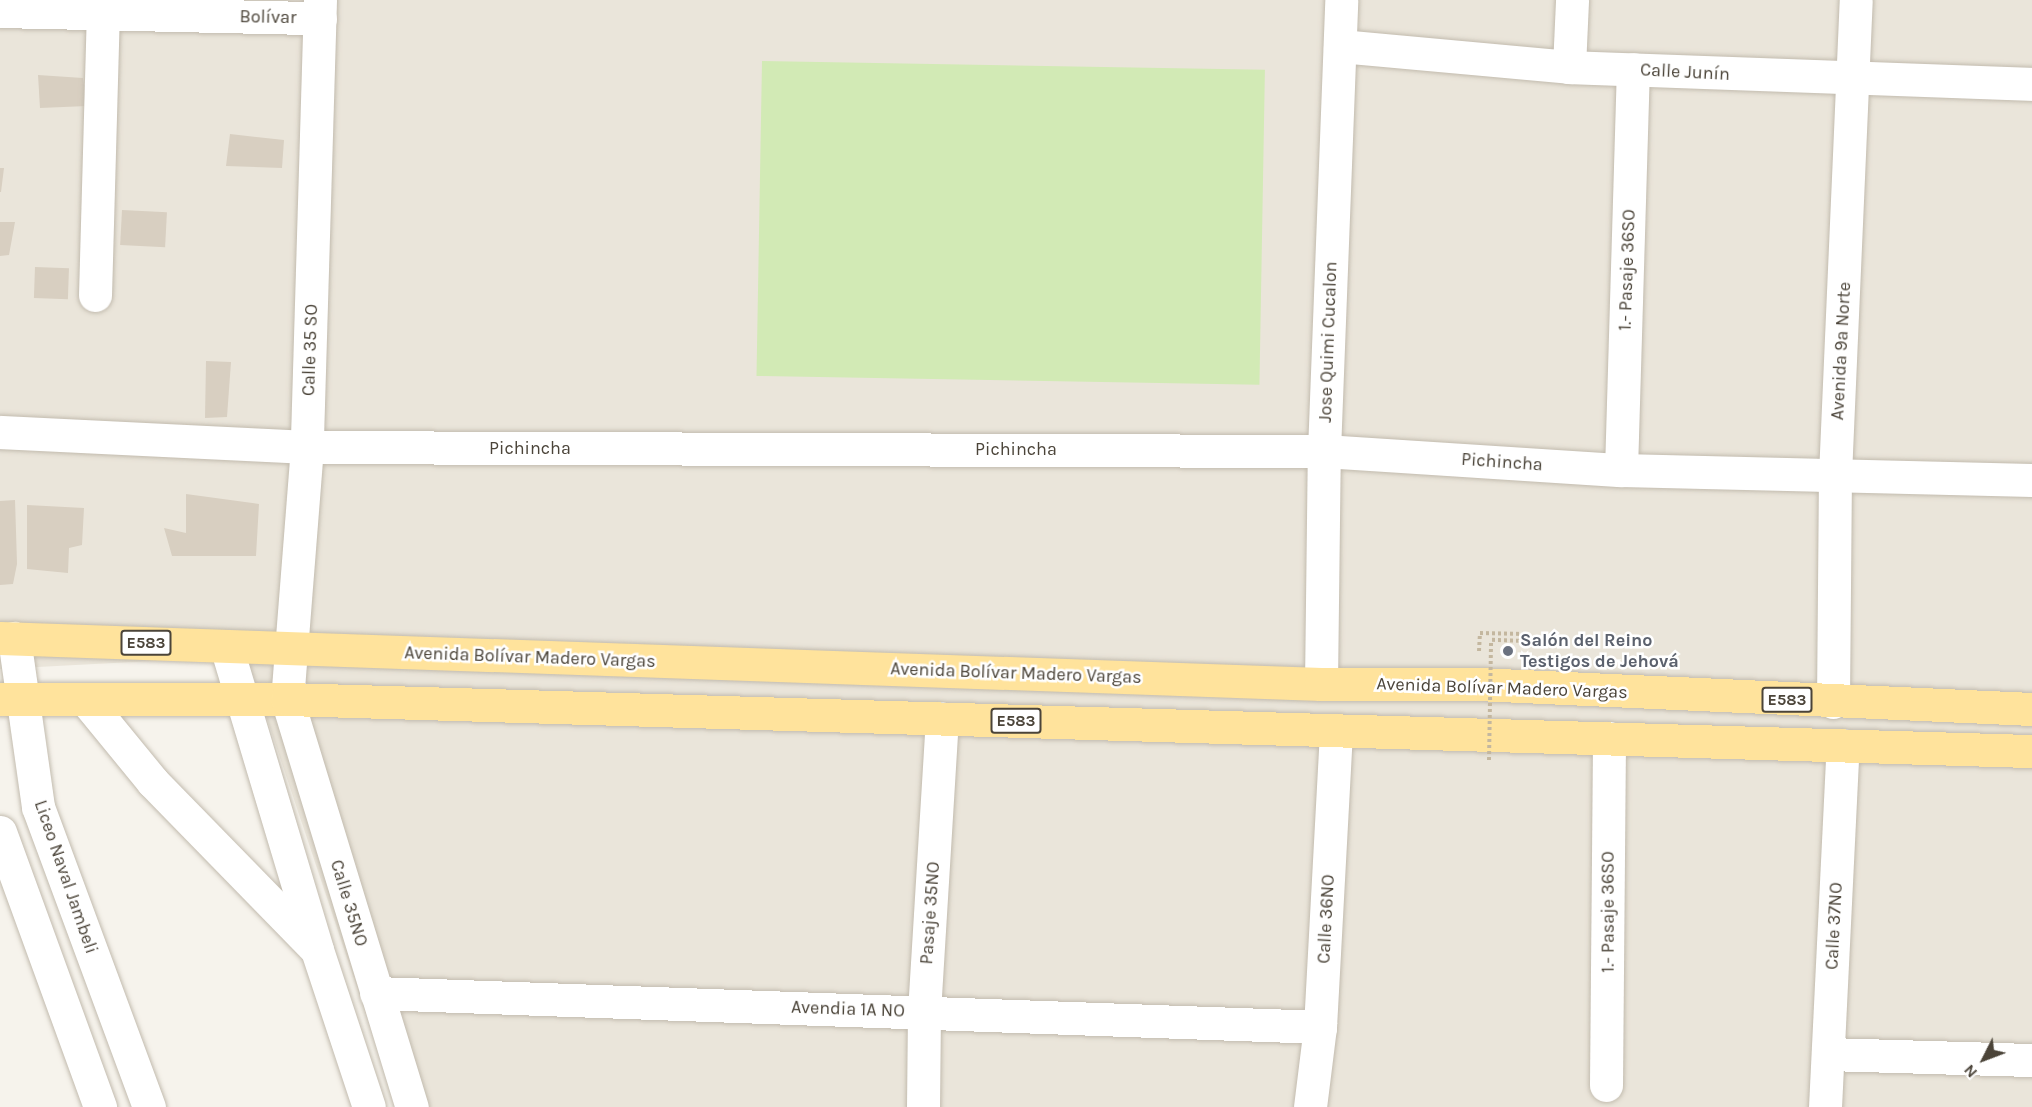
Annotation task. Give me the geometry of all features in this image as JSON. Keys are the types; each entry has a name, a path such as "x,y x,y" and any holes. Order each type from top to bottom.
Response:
{"main road":[{"name":"Avenida Bolívar Madero Vargas","path":"7,638 1321,684 1477,684 1833,702 2032,709"},
{"name":"E583","path":"11,699 287,699 2032,751"}],"street":[{"name":"Jose Quimi Cucalon","path":"1321,684 1324,450 1341,0"},
{"path":"1569,67 1572,0"},
{"name":"Avenida 9a Norte","path":"1833,702 1834,476 1856,0"},
{"name":"Bolívar","path":"0,11 103,13 320,9"},
{"name":"Calle 35 SO","path":"287,699 307,447 320,9"},
{"path":"95,295 103,13"},
{"name":"Calle Junín","path":"1340,46 1569,67 2032,84"},
{"name":"1.- Pasaje 36SO","path":"1621,470 1634,69"},
{"name":"Pichincha","path":"0,432 307,447 1324,450 1621,470 2032,480"},
{"name":"Liceo Naval Jambeli","path":"7,638 11,699 38,807 149,1107"},
{"path":"226,646 317,950 369,1107"},
{"path":"84,699 153,782 317,950"},
{"name":"Calle 35NO","path":"287,699 412,1107"},
{"name":"Pasaje 35NO","path":"923,1107 924,1012 942,719"},
{"name":"Calle 36NO","path":"1310,1107 1320,1027 1336,731"},
{"name":"1.- Pasaje 36SO","path":"1606,1085 1609,738"},
{"name":"Calle 37NO","path":"1825,1107 1843,745"},
{"path":"0,832 100,1107"},
{"name":"Avendia 1A NO","path":"376,993 1320,1027"},
{"path":"1828,1054 2032,1060"}],"path":[{"path":"1480,633 1525,634 1525,641 1491,640 1489,760"}],"shaded area":[{"path":"0,0 2032,0 2032,1107 397,1107 246,656 0,669"}],"green space":[{"path":"762,61 1265,70 1259,385 757,376"}],"building":[{"path":"38,75 83,78 87,106 40,108"},
{"path":"230,134 284,140 282,168 226,166"},
{"path":"0,168 4,168 1,192 0,192"},
{"path":"122,210 167,212 165,247 120,245"},
{"path":"0,222 15,222 9,255 0,256"},
{"path":"35,267 69,268 68,299 34,298"},
{"path":"206,361 231,362 227,417 205,418"},
{"path":"186,494 259,504 256,556 172,556 164,528 186,533"},
{"path":"15,500 17,564 13,584 0,585 0,501"},
{"path":"27,505 84,508 82,545 69,548 68,573 27,569"}],"place":[{"name":"Salón del Reino Testigos de Jehová","path":"1508,651"}]}
